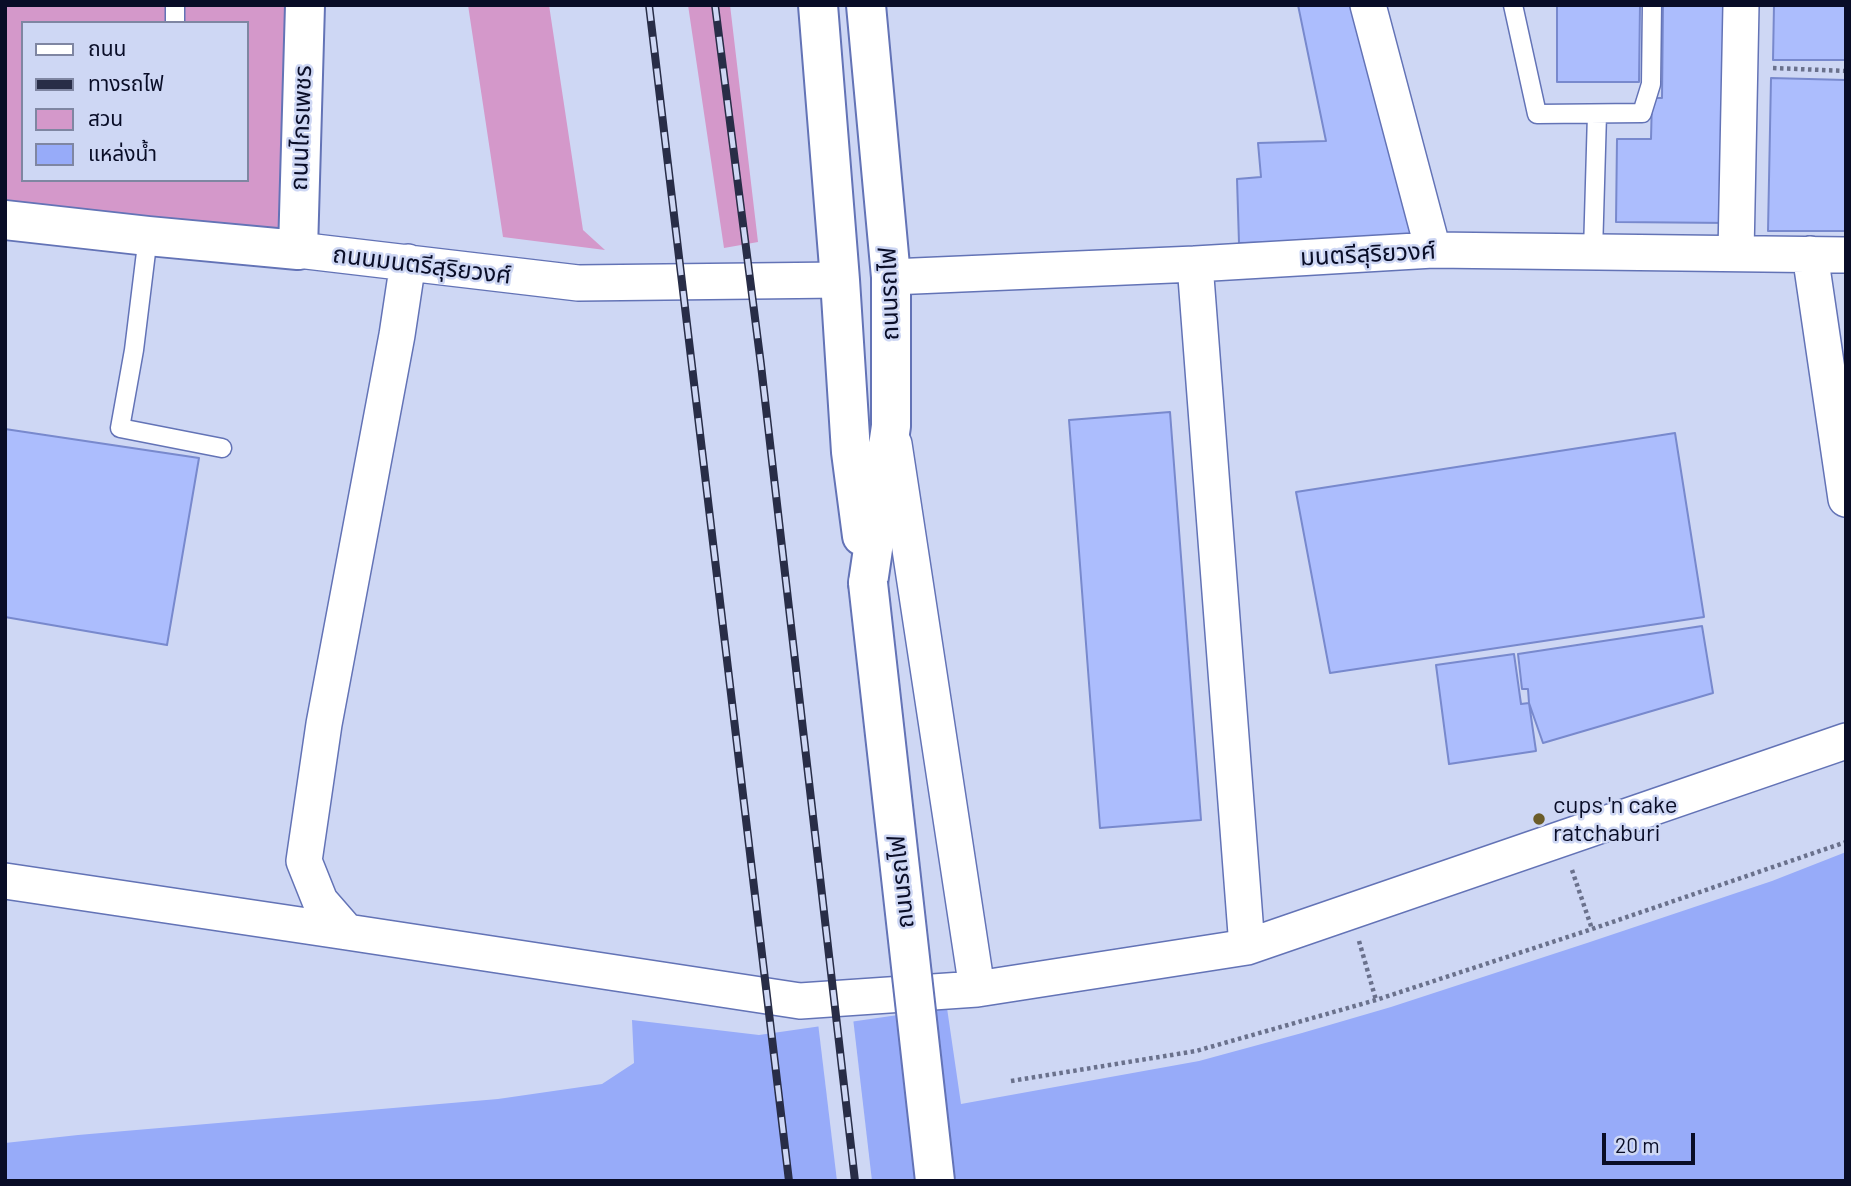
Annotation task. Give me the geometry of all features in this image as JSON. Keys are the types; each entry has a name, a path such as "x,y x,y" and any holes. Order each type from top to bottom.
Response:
{"main road":[{"name":"ถนนไกรเพชร","path":"298,250 304,5"},
{"name":"ถนนรถไฟ","path":"818,5 840,280 850,452 869,583 935,1181"},
{"name":"ถนนรถไฟ","path":"866,5 891,277 891,426 869,583"},
{"name":"ถนนมนตรีสุริยวงศ์","path":"5,220 298,250"}],"street":[{"path":"1368,5 1433,250"},
{"path":"1736,253 1741,5"},
{"name":"ถนนมนตรีสุริยวงศ์","path":"298,250 578,283 840,280"},
{"name":"มนตรีสุริยวงศ์","path":"891,277 1195,264 1433,250 1846,255"},
{"path":"1810,254 1846,499"},
{"path":"348,932 320,901 304,862 324,724 397,335 408,262"},
{"path":"1195,264 1247,947"},
{"path":"891,426 977,989"},
{"path":"5,881 800,1001 977,989 1247,947 1846,741"}],"lane":[{"path":"1513,5 1537,114 1642,113 1651,84 1652,5"},
{"path":"1593,252 1597,114"},
{"path":"148,236 134,350 120,428 222,448"}],"path":[{"path":"1740,67 1846,71"},
{"path":"1011,1081 1196,1051 1377,1000 1846,842"},
{"path":"1570,865 1592,929"},
{"path":"1357,937 1377,1000"}],"green space":[{"path":"5,5 294,5 298,250 5,217"},
{"path":"468,5 549,5 583,230 605,250 503,237"},
{"path":"688,5 730,5 758,242 724,248"}],"water":[{"path":"1846,852 1846,1181 5,1181 5,1143 498,1099 602,1084 634,1063 632,1020 759,1035 947,1008 961,1104 1199,1061 1302,1033 1587,943 1772,881"}],"pier":[{"path":"853,1018 872,1181 837,1181 818,1023"}],"building":[{"path":"1298,5 1359,5 1423,239 1239,243 1237,179 1261,177 1258,143 1326,141"},
{"path":"1557,5 1640,5 1639,82 1557,82"},
{"path":"1663,5 1731,5 1730,223 1616,222 1617,139 1651,139 1652,98 1662,98"},
{"path":"1774,5 1846,5 1846,60 1773,60"},
{"path":"1771,78 1846,80 1846,231 1768,231"},
{"path":"1170,412 1201,820 1100,828 1069,420"},
{"path":"5,429 199,458 167,645 5,617"},
{"path":"1675,433 1704,617 1330,673 1296,492"},
{"path":"1702,626 1713,693 1543,743 1529,703 1528,689 1522,689 1518,654"},
{"path":"1514,654 1521,704 1529,703 1536,751 1449,764 1436,665"}],"railway":[{"path":"649,5 789,1181"},
{"path":"715,5 761,365 855,1181"}],"place":[{"name":"cups 'n cake ratchaburi","path":"1539,819"}]}
